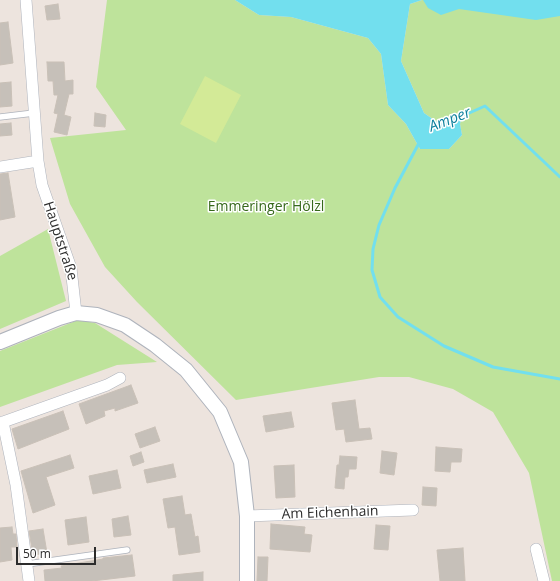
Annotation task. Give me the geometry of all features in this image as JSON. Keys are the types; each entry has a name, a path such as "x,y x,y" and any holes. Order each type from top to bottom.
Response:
{"street":[{"name":"Hauptstraße","path":"26,0 38,161 42,185 71,268 76,313"},
{"path":"0,167 38,161"},
{"path":"0,342 59,318 76,313 97,315 125,325 155,345 186,370 203,389 220,412 241,462 247,516 247,581"},
{"path":"29,581 16,485 2,423 107,385 120,378"},
{"name":"Am Eichenhain","path":"247,516 413,510"},
{"path":"536,549 544,581"}],"lane":[{"path":"0,117 34,113"},
{"path":"27,564 127,550"}],"green space":[{"name":"Emmeringer Hölzl","path":"107,0 235,0 259,15 291,17 368,38 381,54 388,105 406,124 420,149 449,149 462,135 460,124 462,116 437,122 424,113 401,61 410,4 422,0 560,0 560,581 552,581 529,473 493,412 453,389 409,377 379,377 236,400 137,302 105,267 70,204 50,138 126,130 96,87"},
{"path":"205,76 241,95 216,143 180,124"},
{"path":"48,229 66,301 0,329 0,256"},
{"path":"78,320 95,323 157,362 117,365 0,407 0,351"}],"water":[{"path":"235,0 422,0 410,4 401,61 424,113 437,122 462,116 460,124 462,135 449,149 420,149 406,124 388,105 381,54 368,38 291,17 259,15"},
{"path":"423,0 560,0 560,16 536,20 459,9 441,15 428,8"}],"building":[{"path":"58,4 60,19 47,20 45,6"},
{"path":"8,22 13,63 0,65 0,23"},
{"path":"47,62 64,62 65,81 73,80 73,94 69,94 64,115 71,117 67,135 54,132 58,114 54,113 58,95 54,95 53,81 48,81"},
{"path":"11,82 12,106 0,107 0,83"},
{"path":"95,113 106,115 105,127 94,126"},
{"path":"11,123 12,135 0,136 0,124"},
{"path":"8,173 15,217 0,220 0,174"},
{"path":"131,385 138,403 115,411 115,408 104,411 105,416 86,424 79,404"},
{"path":"355,400 359,429 370,428 372,439 346,442 344,429 336,430 332,403"},
{"path":"63,411 69,429 18,449 12,429"},
{"path":"291,412 294,427 266,432 263,416"},
{"path":"155,427 160,441 140,448 135,434"},
{"path":"436,447 462,449 461,462 451,462 450,472 435,471"},
{"path":"382,451 397,453 394,475 380,473"},
{"path":"141,452 144,462 133,466 130,456"},
{"path":"70,455 74,468 46,477 55,505 33,513 21,471"},
{"path":"340,456 357,457 356,469 349,469 348,477 345,477 344,489 335,488 337,465 339,465"},
{"path":"173,464 176,477 147,483 144,470"},
{"path":"294,465 295,497 276,498 274,466"},
{"path":"117,470 121,488 93,494 89,476"},
{"path":"423,487 437,488 436,506 422,505"},
{"path":"182,496 185,515 191,514 195,537 198,536 200,552 179,555 175,527 168,528 163,499"},
{"path":"128,516 131,535 114,537 112,519"},
{"path":"86,517 89,542 68,545 65,520"},
{"path":"271,524 305,527 304,534 312,535 310,552 270,549"},
{"path":"376,525 390,526 388,550 374,549"},
{"path":"12,527 13,534 16,534 17,547 11,547 12,560 0,562 0,528"},
{"path":"43,529 47,553 33,555 29,531"},
{"path":"463,548 465,581 440,581 437,550"},
{"path":"132,555 135,576 92,581 45,581 44,570 62,568 61,566 103,558"},
{"path":"258,557 268,557 267,581 257,581"},
{"path":"203,572 203,581 173,581 173,575"}],"waterway":[{"name":"Amper","path":"458,118 485,106 560,177"},
{"path":"419,143 395,188 379,225 373,249 372,270 380,297 398,317 444,346 493,367 560,379"}]}
